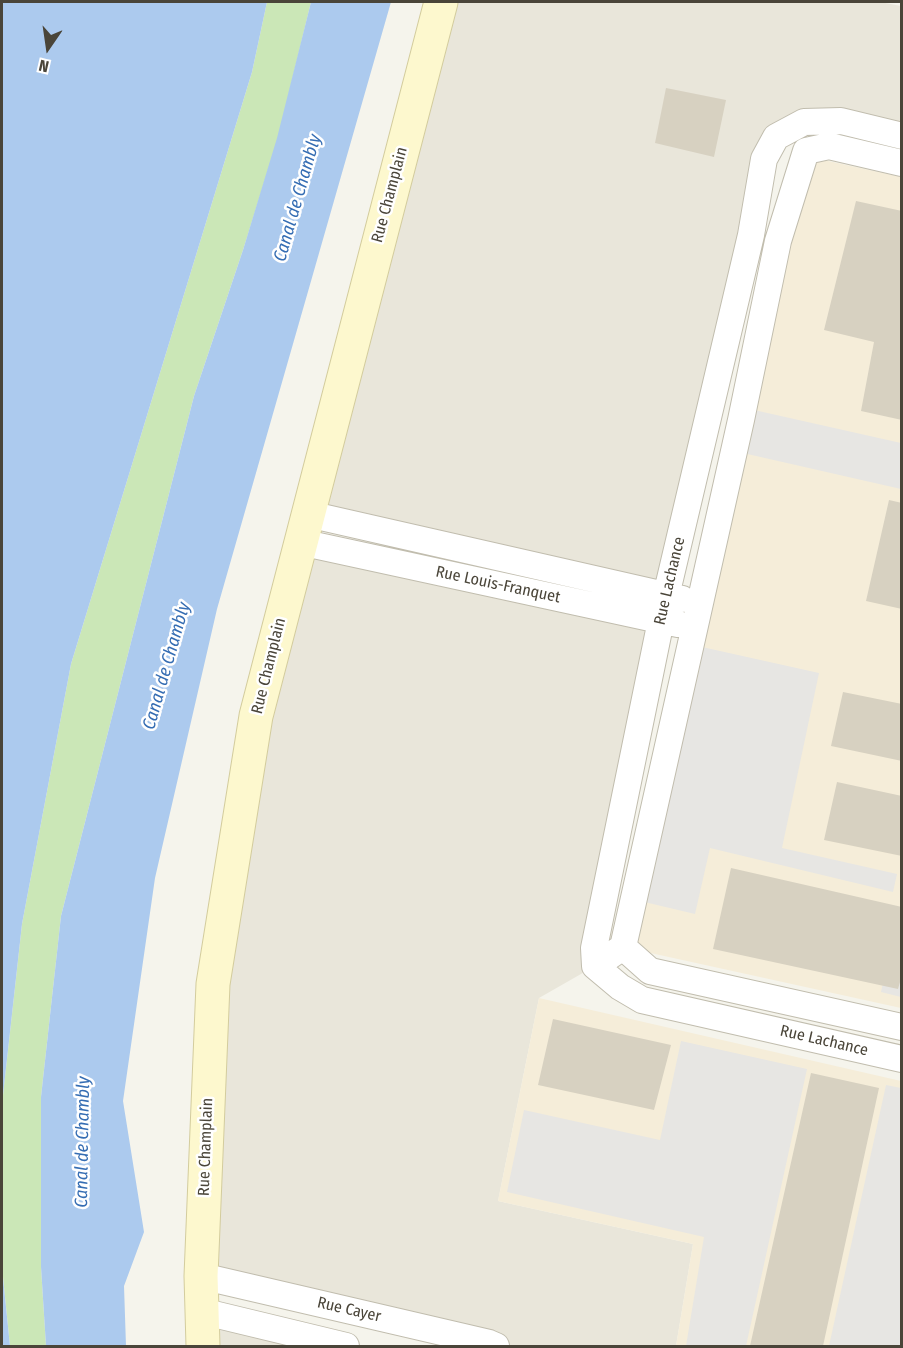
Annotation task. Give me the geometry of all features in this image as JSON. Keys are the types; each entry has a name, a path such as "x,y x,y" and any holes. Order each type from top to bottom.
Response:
{"street":[{"name":"Rue Champlain","path":"203,1347 201,1276 213,984 256,716 441,2"},
{"path":"776,137 804,122 841,121 902,136"},
{"path":"776,137 806,151 828,146 902,163"},
{"name":"Rue Lachance","path":"776,137 764,159 751,235 666,596 594,948 595,966 620,987 642,1000 902,1059"},
{"name":"Rue Lachance","path":"806,151 778,241 741,420 623,947 650,971 902,1027"},
{"path":"751,235 778,241"},
{"path":"710,412 741,420"},
{"name":"Rue Louis-Franquet","path":"304,528 700,603"},
{"name":"Rue Louis-Franquet","path":"304,528 695,628"},
{"path":"634,750 666,757"},
{"path":"595,966 623,947"},
{"path":"642,1000 650,971"},
{"name":"Rue Cayer","path":"201,1276 489,1343 496,1347"},
{"path":"201,1311 346,1347"}],"shaded area":[{"path":"441,2 880,2 901,6 901,136 841,121 776,137 666,596 308,514"},
{"path":"810,157 901,177 901,1008 646,952 627,939"},
{"path":"754,410 901,443 901,489 743,453"},
{"path":"300,542 661,621 595,966 539,998 498,1201 693,1244 676,1346 496,1346 201,1276 213,984"},
{"path":"693,645 819,673 782,848 897,874 893,892 710,848 695,914 636,900"},
{"path":"901,905 901,997 881,992"},
{"path":"539,998 901,1081 901,1346 676,1346 693,1244 498,1201"},
{"path":"681,1041 807,1069 746,1346 686,1346 704,1237 507,1192 524,1110 660,1140"},
{"path":"886,1085 901,1088 901,1346 829,1346"},
{"path":"201,1311 346,1346 203,1346"}],"green space":[{"path":"267,2 311,2 278,138 194,396 61,916 41,1097 41,1267 46,1346 10,1346 2,1267 2,1104 22,924 71,664 252,72"}],"water":[{"path":"2,2 267,2 252,72 71,664 22,924 2,1104"},
{"name":"Canal de Chambly","path":"311,2 391,2 217,609 155,878 123,1101 144,1232 124,1286 126,1346 46,1346 41,1267 41,1097 61,916 194,396 243,250 277,138"},
{"path":"2,1268 10,1346 2,1346"}],"building":[{"path":"666,88 726,100 714,157 655,143"},
{"path":"856,201 902,211 902,420 861,411 874,342 824,330"},
{"path":"889,500 902,503 902,609 866,601"},
{"path":"843,692 902,704 902,761 831,746"},
{"path":"837,782 902,796 902,856 824,840"},
{"path":"731,868 902,907 902,975 898,989 713,949"},
{"path":"553,1019 671,1045 654,1110 538,1085"},
{"path":"811,1073 879,1088 823,1346 750,1346"}]}
